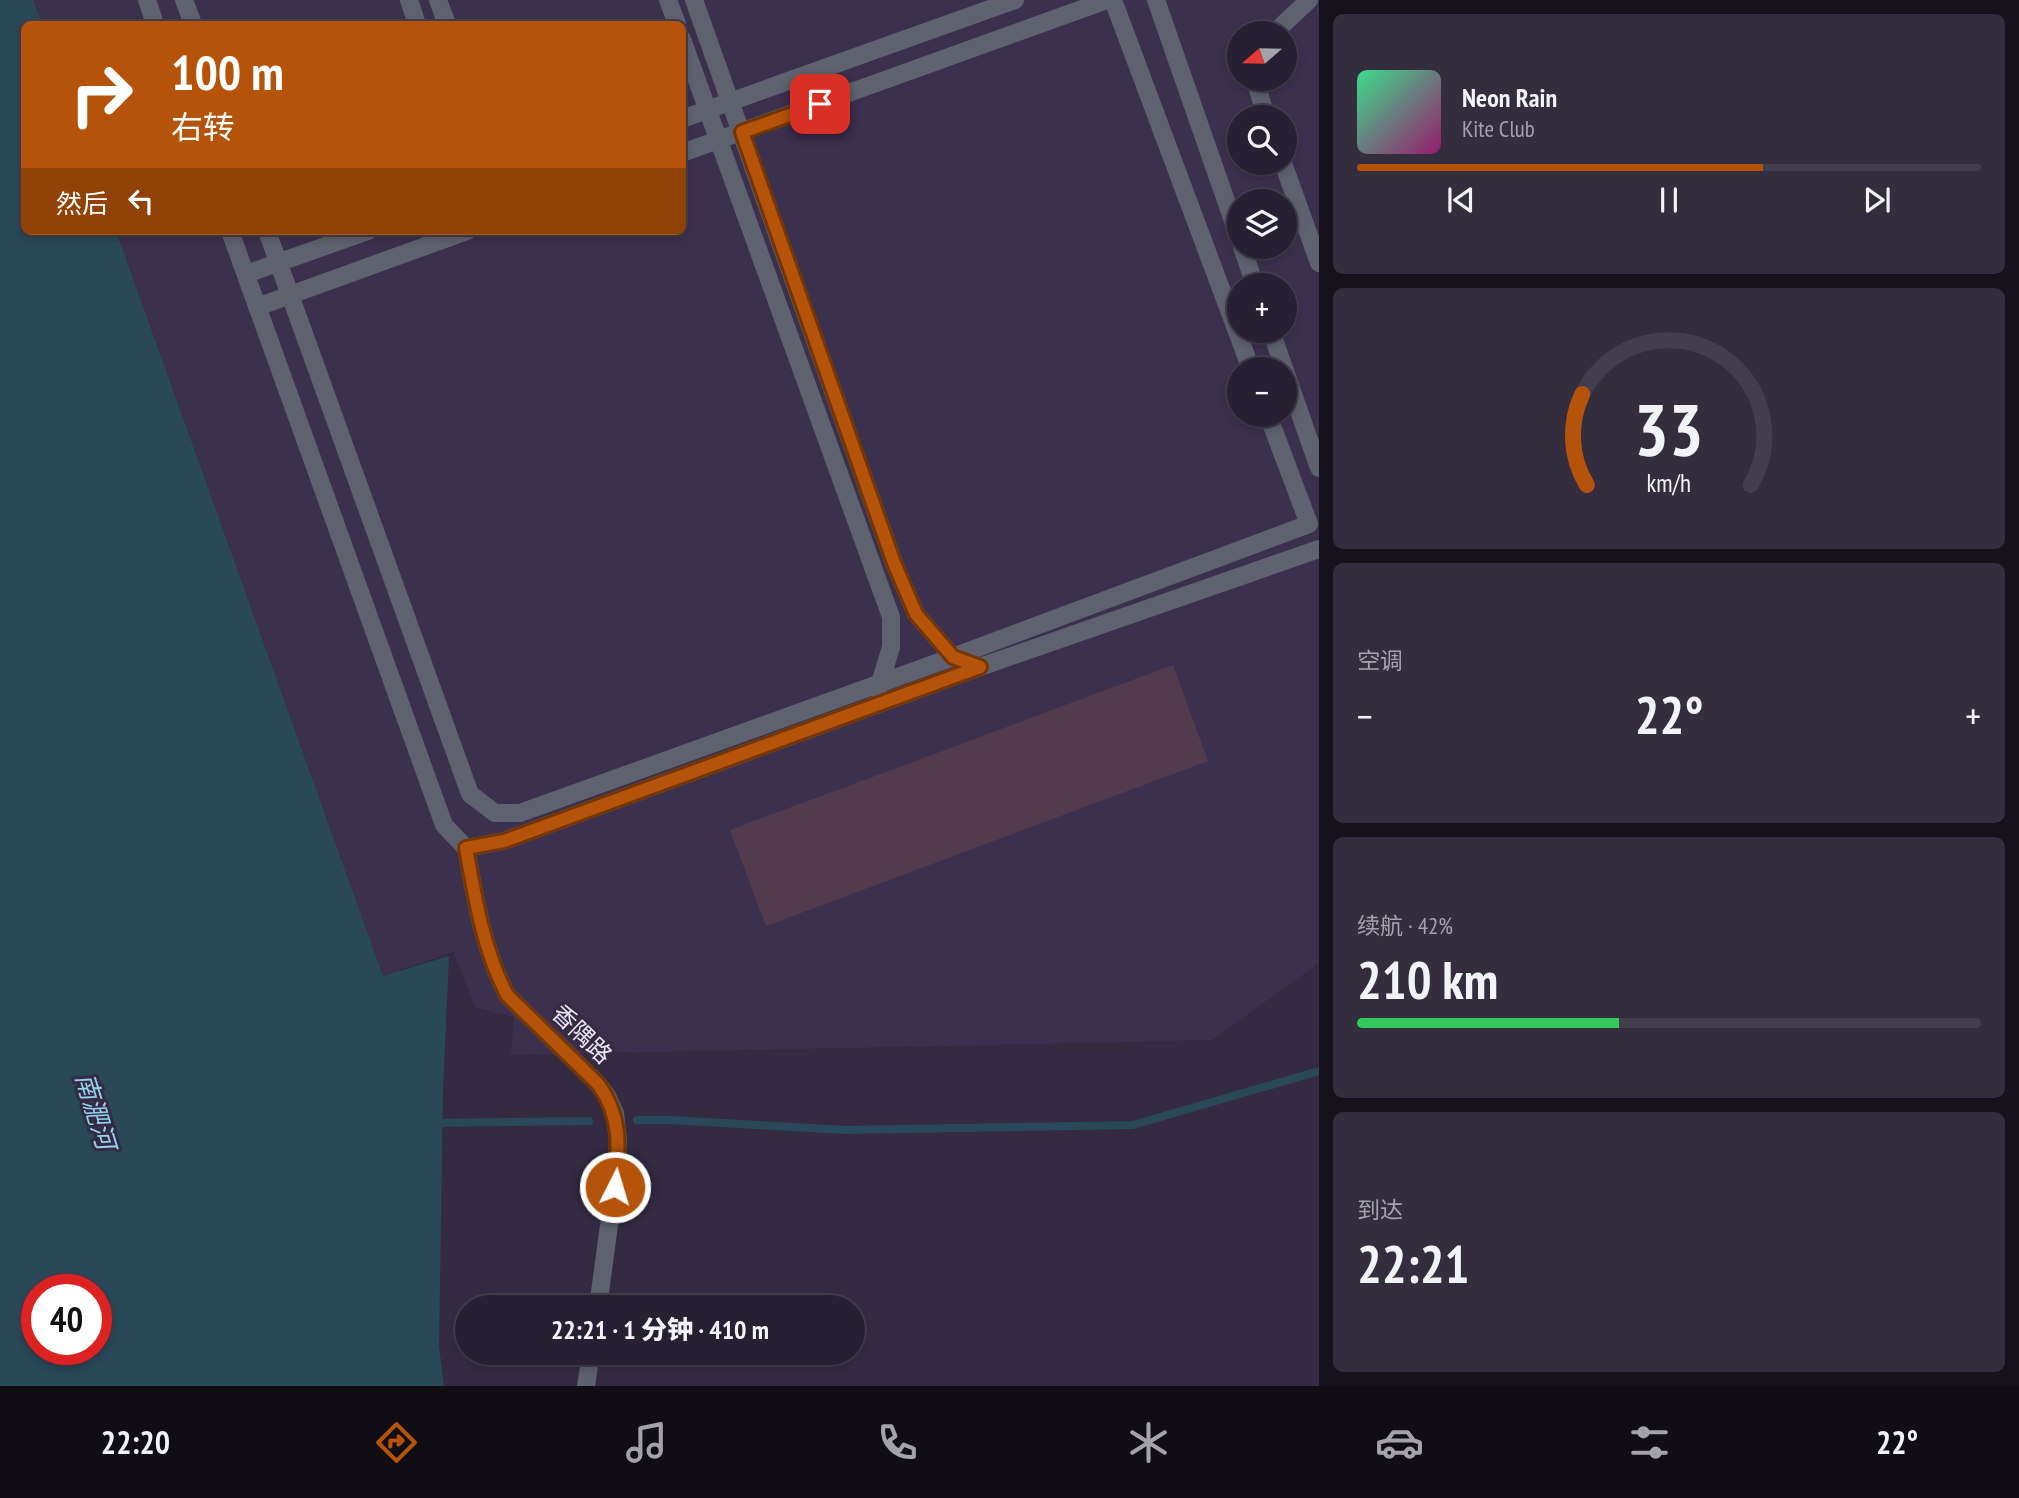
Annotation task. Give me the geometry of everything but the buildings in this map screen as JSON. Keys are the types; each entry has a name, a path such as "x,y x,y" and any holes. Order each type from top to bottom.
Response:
{"street":[{"path":"146,0 154,21"},
{"path":"184,0 192,21"},
{"path":"409,0 417,21"},
{"path":"438,0 446,21"},
{"path":"668,0 676,21"},
{"path":"694,0 894,563 916,614 953,657 980,667"},
{"path":"686,118 1015,0"},
{"path":"686,152 1107,0"},
{"path":"1113,0 1247,357"},
{"path":"1156,0 1227,204"},
{"path":"1287,21 1309,0"},
{"path":"687,68 708,110 891,617 891,647 881,683 870,707"},
{"path":"1287,175 1319,263"},
{"path":"231,235 444,825 466,848 504,841 980,667 1319,550"},
{"path":"268,235 470,794 495,813 520,813 953,657 1308,524 1272,427"},
{"path":"246,274 357,235"},
{"path":"257,307 456,235"},
{"path":"1275,343 1319,468"},
{"name":"香隅路","path":"466,848 478,916 499,981 507,995 598,1084 615,1113 617,1167 600,1295"},
{"path":"586,1386 589,1365"}],"shaded area":[{"path":"33,0 1319,0 1319,963 1212,1040 511,1055 514,1017 475,1007 453,952 383,976 117,235 686,235 686,21 41,21"}],"water":[{"name":"南淝河","path":"0,0 33,0 41,21 21,21 21,235 117,235 383,976 449,956 443,1088 439,1347 444,1386 0,1386"}],"waterway":[{"path":"637,1120 844,1130 1133,1125 1319,1071"},
{"path":"431,1123 589,1121"}],"route":[{"path":"615,1187 618,1140 615,1113 598,1084 507,995 499,981 478,916 466,848 504,841 980,667 953,657 916,614 894,563 742,132 820,104"}]}
